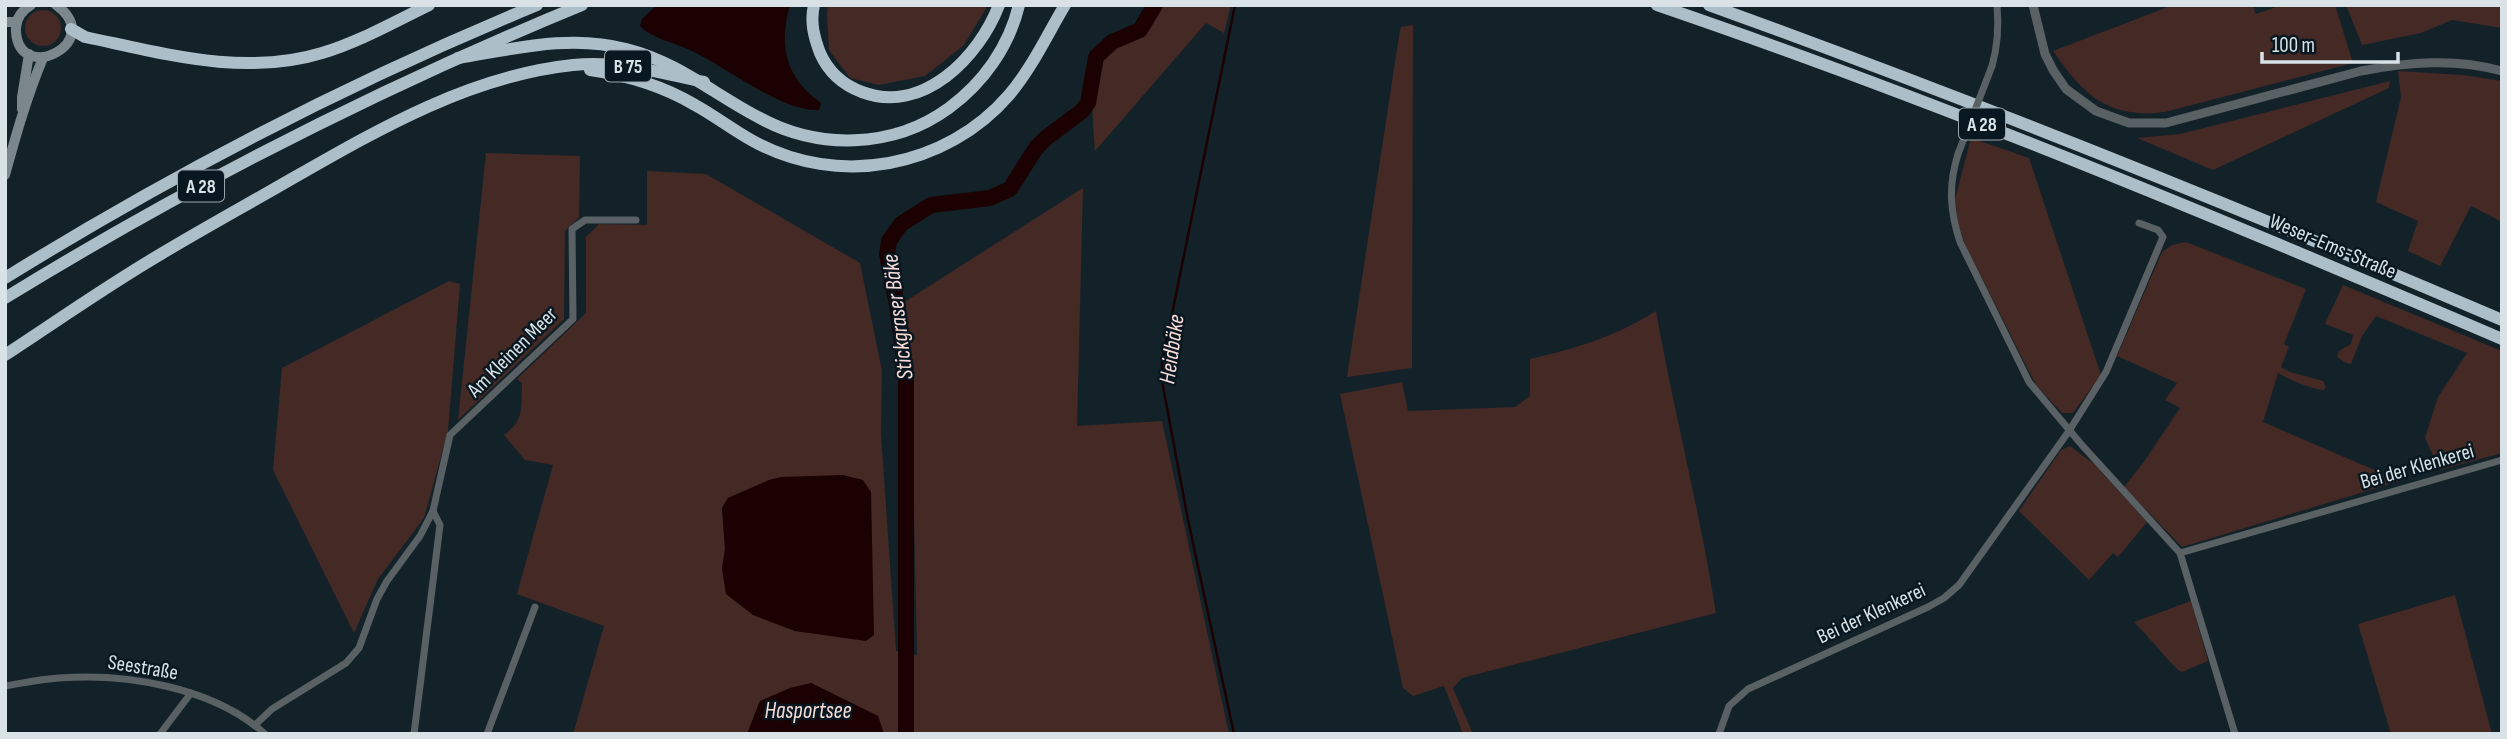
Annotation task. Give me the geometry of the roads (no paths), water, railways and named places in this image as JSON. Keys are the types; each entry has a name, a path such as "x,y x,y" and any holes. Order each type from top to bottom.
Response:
{"highway":[{"path":"71,29 85,37 194,59 239,64 267,63 294,60 337,48 429,5"},
{"path":"499,21 520,5"},
{"name":"A 28","path":"5,278 251,138 537,5"},
{"name":"A 28","path":"5,298 131,224 270,148 458,58 582,5"},
{"path":"814,5 814,37 823,60 837,78 853,89 873,96 895,98 920,92 944,79 968,57 986,34 999,5"},
{"path":"458,58 555,43 593,43 624,48 646,54 704,82 758,117 806,136 853,141 897,134 942,114 963,98 995,61 1007,39 1019,5"},
{"path":"5,355 160,255 323,162 425,108 467,90 516,74 551,68 607,72 661,88 696,105 752,141 800,160 843,167 886,164 911,159 937,149 989,116 1022,78 1065,5"},
{"name":"Weser-Ems-Straße","path":"1657,5 1962,116 2149,190 2502,339"},
{"name":"Weser-Ems-Straße","path":"1709,5 1968,100 2155,174 2502,320"},
{"name":"B 75","path":"551,68 609,64 704,82"}],"main road":[{"path":"31,5 23,11 11,34 29,54 43,58 51,57 68,43 71,29 64,12 57,6"},
{"path":"5,22 17,22"},
{"path":"5,175 22,109 29,54"},
{"path":"22,109 29,98 43,58"}],"street":[{"path":"1997,5 1999,27 1992,66 1952,174 1952,217 1959,242 2029,382 2069,431 2180,553 2235,734"},
{"path":"2033,5 2045,54 2066,89 2096,111 2129,123 2166,123 2361,71 2393,65 2444,62 2472,64 2502,71"},
{"name":"Am Kleinen Meer","path":"255,725 272,709 346,663 359,648 377,599 420,536 433,511 450,435 573,318 572,229 585,220 636,219"},
{"name":"Bei der Klenkerei","path":"1719,734 1729,706 1748,689 1944,598 1959,585 2069,431 2106,372 2163,237 2158,230 2139,223"},
{"name":"Bei der Klenkerei","path":"2180,553 2502,460"},
{"name":"Am Kleinen Meer","path":"414,734 440,525 433,511"},
{"path":"487,734 535,607"},
{"name":"Seestraße","path":"5,686 55,678 107,677 152,683 191,693 255,725 265,734"},
{"path":"160,734 191,693"}],"water":[{"path":"657,5 790,5 785,34 788,60 800,83 821,103 819,110 788,104 753,87 704,57 645,30 640,26 642,19"},
{"path":"843,475 863,480 871,492 874,635 866,641 795,631 753,615 726,594 722,569 725,549 722,508 728,498 781,477"},
{"name":"Hasportsee","path":"811,683 878,716 884,734 747,734 760,701 790,688"}],"waterway":[{"name":"Stickgraser Bäke","path":"906,734 906,374 887,254 889,241 901,224 931,205 990,198 1010,189 1036,148 1082,111 1088,103 1096,57 1112,42 1140,30 1155,5"},
{"name":"Heidbäke","path":"1234,734 1188,520 1162,381 1162,363 1235,5"}]}
